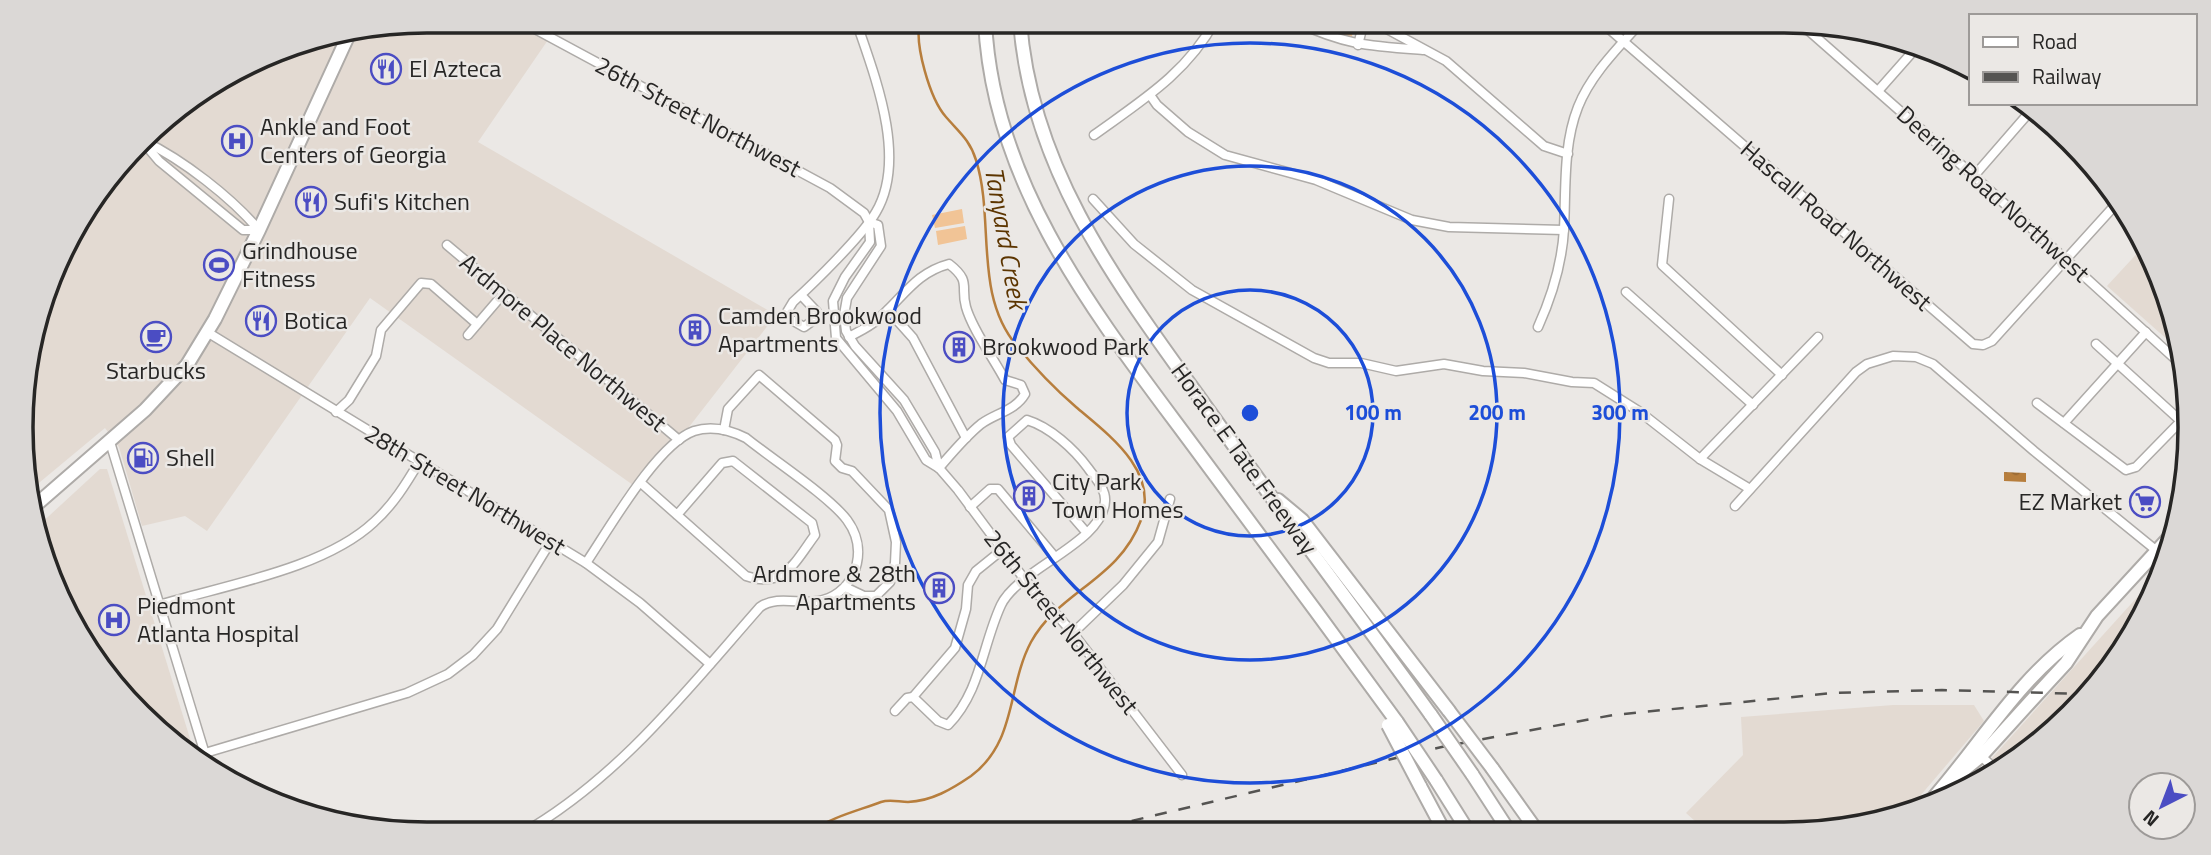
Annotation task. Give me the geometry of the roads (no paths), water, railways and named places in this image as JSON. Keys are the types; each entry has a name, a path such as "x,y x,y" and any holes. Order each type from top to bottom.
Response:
{"highway":[{"name":"Horace E Tate Freeway","path":"985,33 994,92 1013,156 1039,219 1067,270 1128,358 1367,681 1392,724 1436,780 1462,822"},
{"name":"Horace E Tate Freeway","path":"1022,33 1037,114 1072,206 1148,327 1431,715 1503,822"},
{"path":"41,501 164,392 187,365 207,332 259,230 345,42"},
{"path":"1264,487 1302,520 1531,822"},
{"path":"1943,787 1971,748 2055,653 2083,633 2157,551"},
{"path":"1943,787 1980,756 2066,663 2083,633"},
{"path":"1392,724 1439,822"}],"street":[{"name":"26th Street Northwest","path":"542,33 830,188 864,213 869,222 870,242 832,301 836,338 897,411 926,460 939,468 1042,603 1073,634 1182,775"},
{"path":"801,295 869,222 882,199 887,171 885,117 860,33"},
{"path":"1094,135 1186,65 1207,33"},
{"path":"1320,33 1358,46 1427,50"},
{"path":"1358,46 1361,33"},
{"path":"1394,33 1458,70 1544,146 1568,154"},
{"name":"Hascall Road Northwest","path":"1614,33 1973,344 1983,345 1992,341 2112,209"},
{"path":"1538,327 1556,281 1564,230 1568,154 1573,121 1583,97 1631,33"},
{"name":"Deering Road Northwest","path":"1813,34 2067,259 2171,355"},
{"path":"1878,91 1911,54"},
{"path":"1150,95 1157,105 1188,132 1225,155 1316,180 1412,219 1449,227 1564,230"},
{"path":"1974,176 2026,116"},
{"path":"152,146 165,151 195,174 259,230"},
{"path":"1093,199 1134,244 1192,290 1314,358 1329,363 1361,363 1396,371 1444,364 1483,371 1524,373 1577,383 1594,383 1640,412 1700,459 1750,489"},
{"path":"1669,199 1662,265 1782,376"},
{"name":"26th Street Northwest","path":"869,222 878,225 882,241 879,252 847,298 844,315 849,337 904,400 935,452 939,468"},
{"name":"Ardmore Place Northwest","path":"447,245 679,440"},
{"path":"849,337 876,322 915,279 932,268 950,264 960,273 965,282 966,307 1005,380 1021,385 1025,394 1019,403 983,422 939,468"},
{"path":"336,412 349,400 376,356 381,330 421,283 431,284 478,324"},
{"path":"1626,292 1753,405"},
{"path":"468,335 504,293"},
{"path":"888,310 913,338 966,438"},
{"name":"28th Street Northwest","path":"207,332 586,563 640,603 710,664"},
{"path":"2064,423 2146,332"},
{"path":"1700,459 1818,337"},
{"path":"2096,344 2178,418"},
{"path":"1735,506 1856,372 1880,359 1907,356 1940,369 2034,451 2157,551"},
{"path":"724,430 728,409 758,375 835,440 835,461 842,468 852,471 887,505 896,542 890,583 876,596 864,596 845,587"},
{"path":"2037,403 2114,463 2130,470 2178,426"},
{"path":"914,697 938,721 948,725 960,713 972,694 1002,603 1025,580 1086,533 1101,515 1105,501 1103,489 1083,461 1042,425 1027,420 1008,437 1011,445 1086,533"},
{"path":"539,822 579,796 621,760 765,604 774,601 817,602 845,587 856,571 858,561 856,536 847,520 746,438 724,430 702,429 679,440 640,483 586,563"},
{"path":"110,442 205,753"},
{"path":"640,483 746,576 761,581 778,578 789,569 815,535 812,523 733,461 722,463 677,515"},
{"path":"159,605 305,562 339,548 384,512 419,462"},
{"path":"970,507 990,489 998,489 1055,557"},
{"path":"1073,634 1123,585 1158,542 1170,499"},
{"path":"205,753 407,693 448,674 473,655 498,629 551,541"},
{"path":"895,711 906,698 914,697 955,648 966,609 968,585 976,572 1002,550"},
{"path":"1980,756 1989,764"}],"water":[{"path":"2004,472 2026,473 2026,482 2004,481"}],"waterway":[{"name":"Tanyard Creek","path":"828,822 881,802 908,802 933,797 964,781 986,762 1004,731 1023,659 1031,642 1057,610 1104,572 1118,557 1141,520 1145,502 1143,486 1128,456 1045,378 1003,326 990,280 981,183 974,153 934,98 921,57 919,33"}],"railway":[{"path":"1127,822 1446,746 1613,715 1833,693 1942,690 2074,694"}],"place":[{"name":"El Azteca","path":"386,69"},
{"name":"Ankle and Foot Centers of Georgia","path":"237,141"},
{"name":"Sufi's Kitchen","path":"311,202"},
{"name":"Grindhouse Fitness","path":"219,265"},
{"name":"Botica","path":"261,321"},
{"name":"Camden Brookwood Apartments","path":"695,330"},
{"name":"Starbucks","path":"156,337"},
{"name":"Brookwood Park","path":"959,347"},
{"name":"Shell","path":"143,458"},
{"name":"City Park Town Homes","path":"1029,496"},
{"name":"EZ Market","path":"2145,502"},
{"name":"Ardmore & 28th Apartments","path":"939,588"},
{"name":"Piedmont Atlanta Hospital","path":"114,620"}]}
